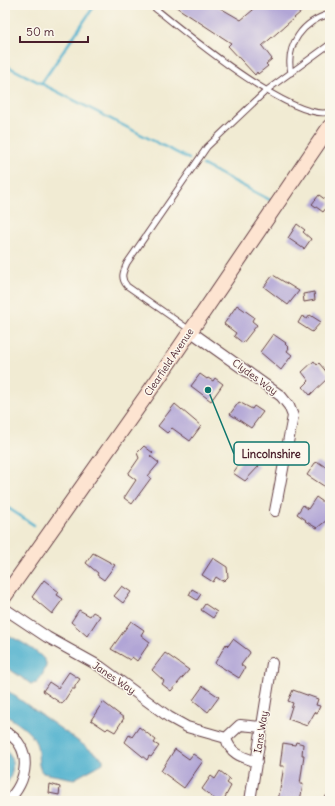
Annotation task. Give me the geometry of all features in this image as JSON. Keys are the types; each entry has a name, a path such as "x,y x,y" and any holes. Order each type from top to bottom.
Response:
{"street":[{"name":"Clearfield Avenue","path":"5,596 190,331 330,126"},
{"name":"Clydes Way","path":"190,331 282,396 289,406 293,416 274,511"},
{"name":"Janes Way","path":"5,609 47,638 100,667 169,717 187,726 226,738"},
{"name":"Ians Way","path":"250,801 272,663"},
{"path":"257,762 238,756 228,745 226,738 240,726 262,727"},
{"path":"5,732 18,743 23,756 25,769 22,782 10,800"}],"lane":[{"path":"151,5 242,75 267,90 297,107 317,113 330,112"},
{"path":"292,72 289,57 294,42 309,25 330,14"},
{"path":"190,331 127,286 123,281 124,270 173,194 207,147 267,90 330,44"}],"water":[{"path":"6,635 28,646 44,659 46,663 45,668 37,683 31,684 5,666"},
{"path":"5,689 103,759 103,763 74,779 43,773 39,763 36,743 33,738 22,727 5,715"},
{"path":"5,748 11,757 12,771 11,776 5,786"}],"building":[{"path":"173,5 215,5 241,20 253,10 249,5 309,5 262,46 272,59 266,64 268,66 258,74 257,72 255,75 228,46 231,43"},
{"path":"319,195 330,203 323,212 312,204"},
{"path":"297,224 305,230 303,232 311,239 304,249 288,238"},
{"path":"273,275 299,291 288,305 264,287"},
{"path":"314,292 315,300 304,302 303,294"},
{"path":"237,305 254,317 252,321 257,325 243,343 234,336 236,333 224,324"},
{"path":"310,315 321,322 312,332 298,323 302,316 307,319"},
{"path":"273,334 286,343 285,344 289,348 287,351 292,355 281,370 260,352"},
{"path":"314,361 317,365 319,363 329,375 328,378 310,395 303,387 309,381 302,372"},
{"path":"200,374 213,381 215,378 223,384 211,401 191,386"},
{"path":"239,402 252,409 254,406 263,412 251,428 230,414"},
{"path":"175,404 201,426 190,441 172,428 167,433 158,426"},
{"path":"144,446 153,453 150,456 159,463 148,476 151,478 132,504 124,498 136,480 128,474 139,458 137,453"},
{"path":"245,456 259,466 245,481 233,473"},
{"path":"318,462 330,470 330,490 307,475 315,463"},
{"path":"316,497 330,507 330,522 327,520 317,528 297,514 303,505 308,509"},
{"path":"93,553 115,565 104,580 86,563"},
{"path":"213,558 227,567 228,577 225,580 222,581 216,577 213,582 202,575"},
{"path":"44,580 59,592 57,595 63,599 52,614 32,597"},
{"path":"122,586 131,592 123,603 114,596"},
{"path":"192,589 201,594 197,600 189,595"},
{"path":"205,604 217,612 213,618 201,610"},
{"path":"79,610 90,616 93,612 100,616 87,636 71,622"},
{"path":"131,621 144,630 141,635 150,642 137,661 132,657 130,660 111,649"},
{"path":"233,639 250,653 241,665 245,668 239,678 215,663 226,644 228,646"},
{"path":"165,653 189,670 171,691 162,684 164,681 152,670"},
{"path":"69,672 80,679 75,686 75,689 72,689 62,704 43,691 49,682 58,688"},
{"path":"203,686 219,697 208,712 193,700"},
{"path":"293,690 318,699 316,705 320,706 317,713 315,712 307,726 288,719 293,703 288,701"},
{"path":"103,702 124,718 115,732 108,728 106,730 91,720"},
{"path":"139,727 156,740 154,743 159,746 147,760 125,742 129,735 132,737"},
{"path":"296,742 303,744 302,755 304,755 300,784 303,784 300,801 278,801 284,766 280,766 283,743 295,745"},
{"path":"175,749 189,759 193,754 203,761 184,788 161,771"},
{"path":"220,771 230,779 227,783 231,786 223,801 217,801 202,789 211,776 215,779"},
{"path":"50,784 60,787 59,795 49,793"}],"waterway":[{"path":"41,84 95,5"},
{"path":"5,65 189,159"},
{"path":"203,165 272,201"},
{"path":"5,506 34,525"}],"place":[{"name":"Lincolnshire","path":"208,390"}]}
